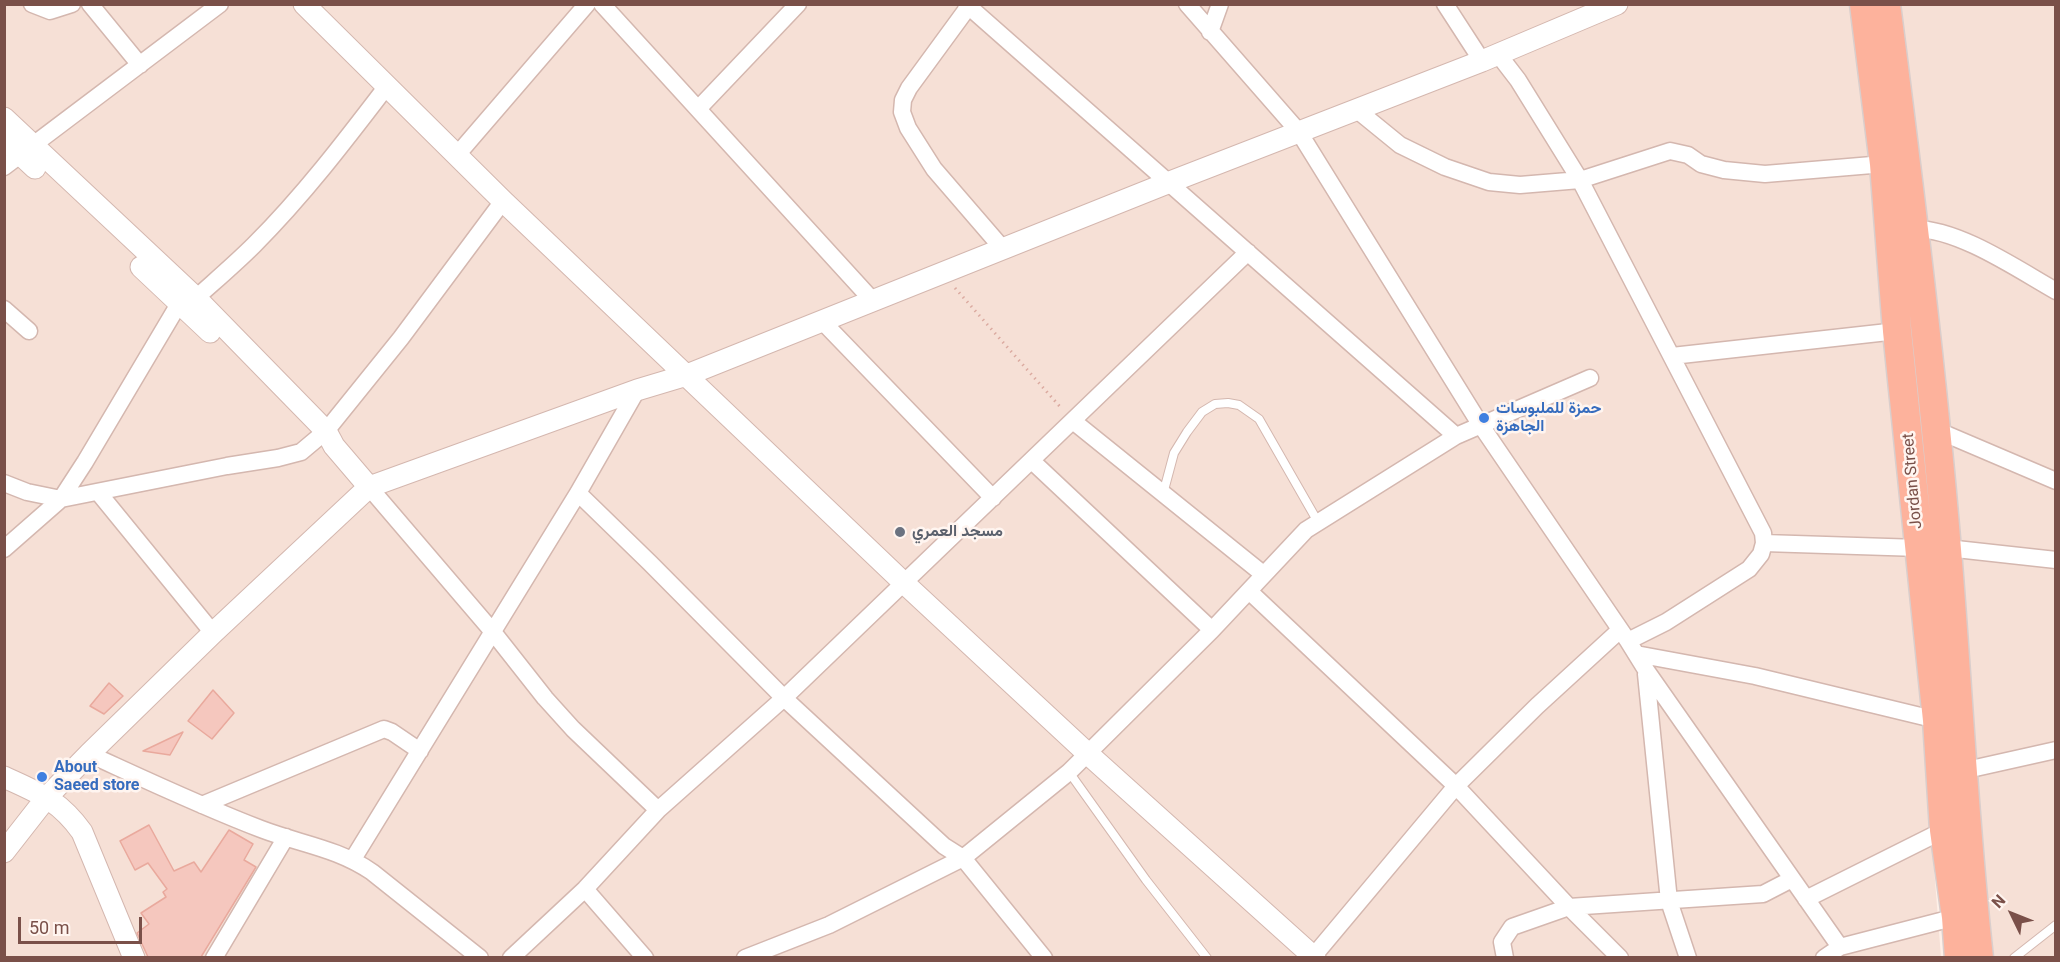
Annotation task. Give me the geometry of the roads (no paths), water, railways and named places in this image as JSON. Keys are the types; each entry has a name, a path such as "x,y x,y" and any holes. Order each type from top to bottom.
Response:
{"highway":[{"name":"Jordan Street","path":"1864,4 1884,164 1897,331 1919,399 1934,429 1933,548 1937,720 1944,830 1959,957"},
{"name":"Jordan Street","path":"1886,4 1915,229 1919,399 1933,548 1962,771 1979,957"}],"street":[{"path":"32,4 50,11 60,10 72,4"},
{"path":"90,4 140,65"},
{"path":"19,156 220,4"},
{"path":"304,4 503,201 904,583 1087,753 1313,957 1456,786 1537,706 1628,642 1666,622 1739,576 1755,563 1764,543 1763,533 1580,180 1518,80 1490,58 1445,4"},
{"path":"457,155 588,4"},
{"path":"602,4 873,301"},
{"path":"698,109 798,4"},
{"path":"1186,4 1299,132 1480,424 1646,670 1840,946"},
{"path":"1210,32 1220,4"},
{"path":"4,852 47,797 89,754 213,633 369,487 636,390 687,375 1170,182 1490,58 1617,4"},
{"path":"1003,249 934,169 908,128 902,112 903,100 909,88 968,5 1456,436"},
{"path":"4,549 61,499 188,300 254,245 287,210 328,163 387,86"},
{"path":"1357,110 1400,145 1445,167 1489,182 1520,185 1580,180 1670,151 1688,155 1701,164 1724,170 1765,174 1884,164"},
{"path":"4,118 19,156"},
{"path":"4,139 19,156 188,300 326,439 493,632 545,698 573,729 657,810"},
{"path":"4,483 27,492 61,499 278,458 301,452 326,439 503,201"},
{"path":"1915,229 1948,234 2055,291"},
{"path":"511,957 585,889 657,810 784,698 1248,252"},
{"path":"4,309 29,331"},
{"path":"822,321 993,498"},
{"path":"1672,356 1897,331"},
{"path":"745,957 829,925 963,858 1069,772 1212,630 1295,540 1318,522 1456,436 1590,378"},
{"path":"353,859 578,493 636,390"},
{"path":"1073,421 1263,574"},
{"path":"1934,429 2055,481"},
{"path":"1032,461 1212,630"},
{"path":"98,492 213,633"},
{"path":"578,493 651,563 784,698 944,846 963,858 1044,957"},
{"path":"1764,543 1933,548 2055,560"},
{"path":"1249,591 1456,786 1569,907 1620,957"},
{"path":"1628,642 1755,676 1937,720"},
{"path":"1646,670 1669,901 1688,957"},
{"path":"202,805 384,729 420,751"},
{"path":"1962,771 2055,750"},
{"path":"89,754 263,830 353,859 480,957"},
{"path":"4,777 47,797 70,816 81,832 134,957"},
{"path":"1806,898 1944,830"},
{"path":"214,957 286,837"},
{"path":"1505,957 1502,942 1512,927 1569,907 1763,894 1792,879"},
{"path":"585,889 645,957"},
{"path":"1824,957 1840,946 1956,917"}],"lane":[{"path":"1163,494 1174,453 1187,432 1202,412 1215,404 1228,403 1239,405 1259,419 1318,522"},
{"path":"1069,772 1146,880 1206,957"},
{"path":"2014,957 2055,926"}],"place":[{"name":"حمزة للملبوسات الجاهزة","path":"1484,418"},
{"name":"مسجد العمري","path":"900,532"},
{"name":"About Saeed store","path":"42,777"}]}
